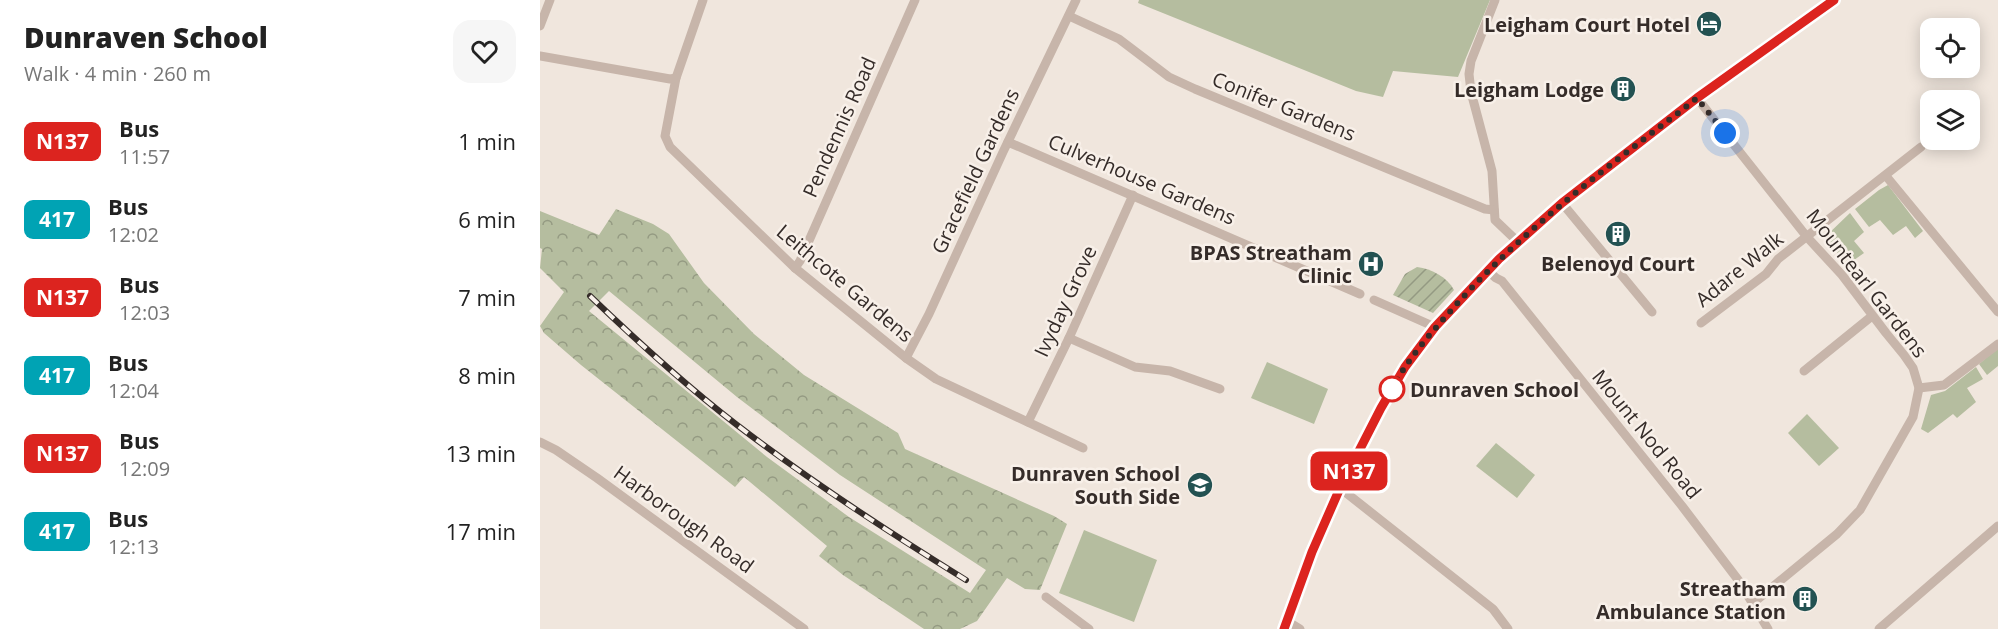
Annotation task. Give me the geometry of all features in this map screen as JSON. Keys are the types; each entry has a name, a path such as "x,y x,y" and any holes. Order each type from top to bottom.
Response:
{"street":[{"path":"540,26 550,0"},
{"name":"Leithcote Gardens","path":"703,0 676,78 665,136 670,147 795,268 906,358 936,379 1083,448"},
{"name":"Pendennis Road","path":"795,268 915,0"},
{"name":"Gracefield Gardens","path":"906,358 929,314 1076,0"},
{"path":"1495,0 1471,61 1469,74 1471,92 1492,171 1495,215 1518,241"},
{"path":"1300,629 1285,625 1312,552 1340,488 1405,367 1435,327 1518,241 1562,203 1697,98 1834,0"},
{"name":"Conifer Gardens","path":"1069,16 1119,39 1169,77 1495,215"},
{"path":"540,56 670,79 676,78"},
{"name":"Mountearl Gardens","path":"1697,98 1807,237 1842,275 1904,355 1913,368 1919,388 1913,417 1860,510 1837,534 1753,603"},
{"name":"Culverhouse Gardens","path":"1008,142 1360,294"},
{"name":"Adare Walk","path":"1701,323 1766,274 1778,259 1920,148"},
{"path":"1886,176 1998,312"},
{"name":"Ivyday Grove","path":"1028,422 1069,338 1133,195"},
{"path":"1562,203 1652,312"},
{"name":"Mount Nod Road","path":"1488,271 1502,281 1682,506 1753,603 1768,629"},
{"path":"1374,300 1435,327"},
{"path":"1804,371 1872,316"},
{"path":"1069,338 1135,367 1170,371 1220,389"},
{"path":"1919,388 1944,385 1998,344"},
{"name":"Harborough Road","path":"540,442 597,478 804,629"},
{"path":"1340,488 1493,609 1508,629"},
{"path":"1880,629 1998,526"},
{"path":"1046,597 1089,629"}],"green space":[{"path":"1139,0 1490,0 1458,77 1393,71 1383,97 1356,91 1138,3"},
{"path":"1888,185 1923,231 1915,238 1906,226 1893,235 1880,220 1869,227 1855,209"},
{"path":"616,209 653,224 669,234 704,283 754,334 804,375 898,433 905,449 1067,524 1040,590 1025,589 1007,578 977,621 960,629 924,629 843,575 819,556 827,546 744,477 735,487 581,365 544,333 540,326 564,292 540,268 542,249 540,248 540,211 599,235","holes":["609,291 737,397 840,475 986,570 970,593 849,517 767,457 589,311"]},
{"path":"1850,213 1864,232 1854,241 1864,253 1847,265 1825,237"},
{"path":"1417,267 1438,274 1454,290 1433,313 1393,295 1405,274"},
{"path":"1998,348 1998,366 1987,375 1979,364"},
{"path":"1267,362 1328,389 1314,424 1251,398"},
{"path":"1976,367 1983,379 1967,388 1976,402 1957,418 1953,414 1928,433 1921,429 1931,395 1945,391"},
{"path":"1807,414 1839,448 1819,466 1788,433"},
{"path":"1496,443 1535,475 1517,498 1476,466"},
{"path":"1084,530 1157,560 1134,622 1059,593"}],"railway":[{"path":"590,296 625,330 737,425 849,505 966,580"}],"bus line":[{"name":"N137","path":"1284,629 1312,552 1340,488 1405,367 1435,327 1499,259 1562,203 1697,98 1834,0"}],"place":[{"name":"Leigham Court Hotel","path":"1709,24"},
{"name":"Leigham Lodge","path":"1623,89"},
{"name":"Belenoyd Court","path":"1618,234"},
{"name":"BPAS Streatham Clinic","path":"1371,264"},
{"name":"Dunraven School","path":"1392,389"},
{"name":"Dunraven School South Side","path":"1200,485"},
{"name":"Streatham Ambulance Station","path":"1805,599"}],"route":[{"path":"1392,389 1405,367 1435,327 1499,259 1562,203 1697,98 1725,133"}]}
